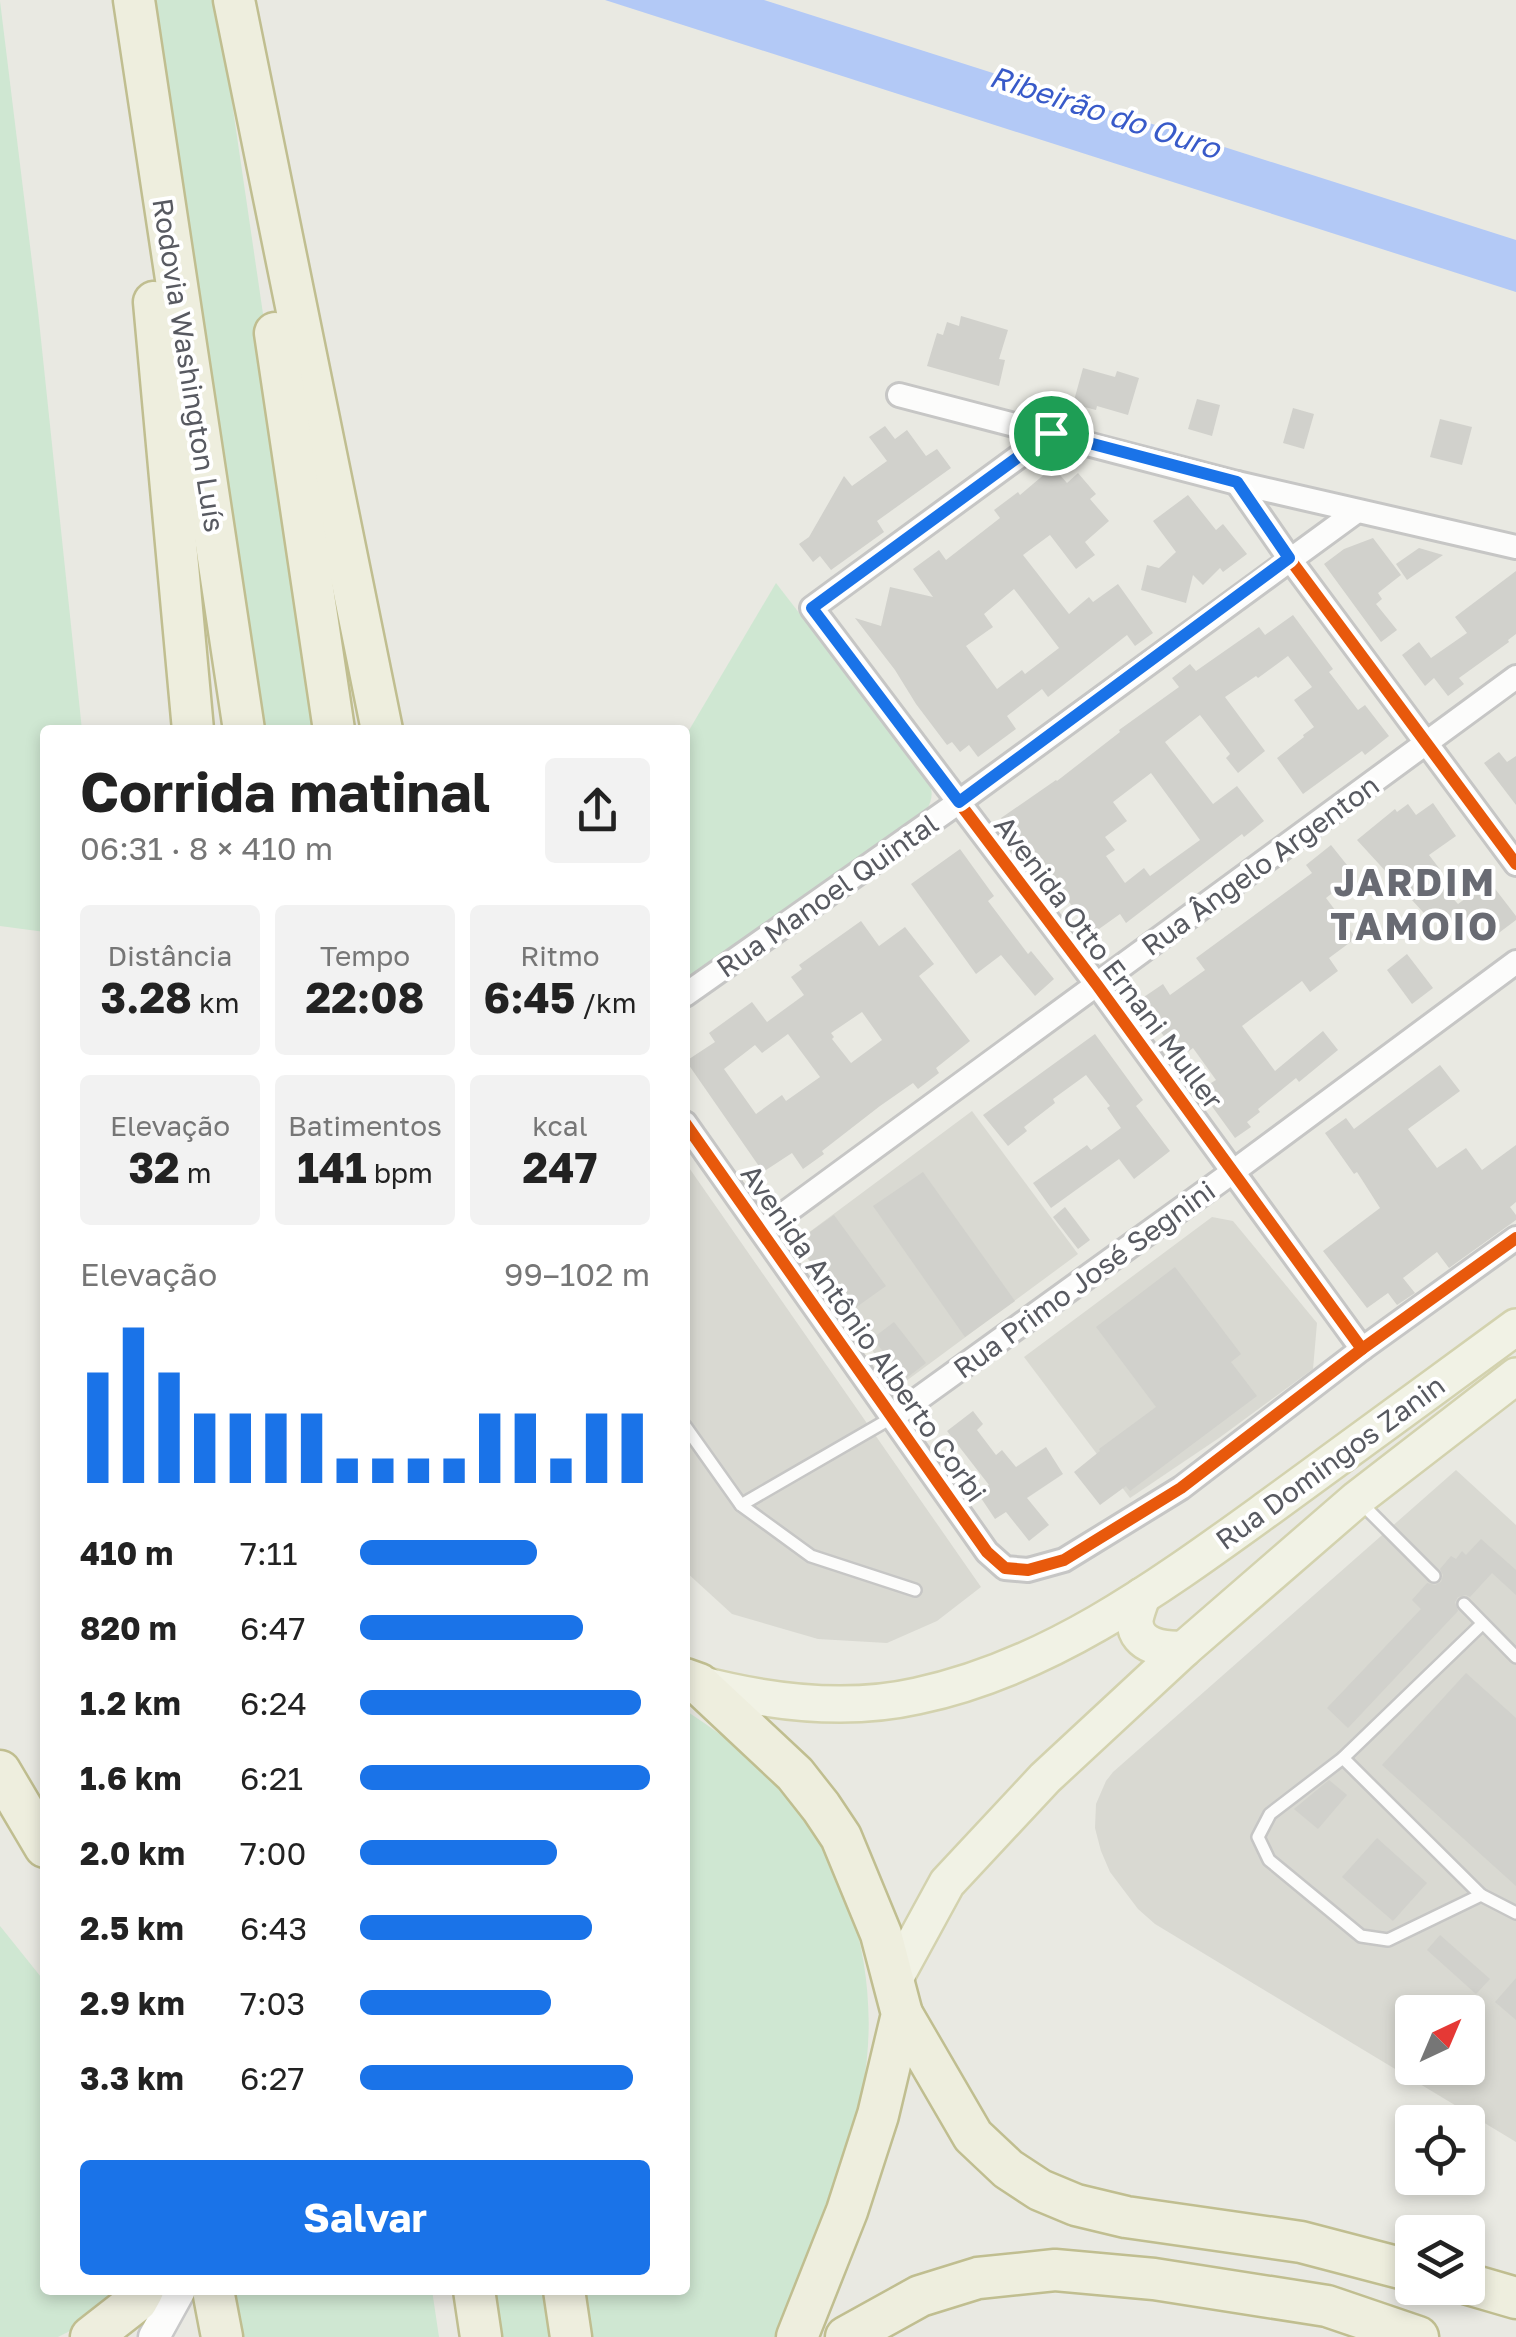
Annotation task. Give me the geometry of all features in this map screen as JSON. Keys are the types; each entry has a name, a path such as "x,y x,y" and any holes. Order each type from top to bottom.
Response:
{"highway":[{"path":"122,0 192,725"},
{"name":"Rodovia Washington Luís","path":"134,0 243,725"},
{"path":"226,0 333,725"},
{"path":"234,0 381,725"},
{"path":"692,1682 794,1774 822,1807 857,1872 881,1934 898,1997 956,2111 973,2136 1008,2169 1040,2190 1076,2205 1126,2218 1301,2242 1395,2266"},
{"path":"0,1750 40,1782"},
{"path":"0,1771 40,1839"},
{"path":"797,2337 878,2115 898,1997"},
{"path":"846,2337 920,2296 978,2278 1055,2270 1154,2279 1327,2306 1418,2337"},
{"path":"1485,2289 1516,2298"},
{"path":"91,2337 137,2302 140,2295"},
{"path":"213,2295 222,2337"},
{"path":"475,2295 481,2337"},
{"path":"565,2295 571,2337"},
{"path":"1327,2306 1366,2337"}],"main road":[{"name":"Rua Domingos Zanin","path":"692,1682 740,1694 862,1704 917,1696 975,1680 1044,1654 1142,1596 1230,1536 1516,1327"},
{"name":"Rua Domingos Zanin","path":"898,1997 947,1884 1045,1778 1184,1649 1357,1500 1516,1376"},
{"path":"1142,1596 1135,1620 1145,1641 1165,1650 1184,1649"}],"street":[{"path":"899,395 1237,482 1516,547"},
{"name":"Avenida Otto Ernani Muller","path":"1051,433 812,608 1097,985 1362,1349"},
{"path":"1237,482 1516,864"},
{"name":"Rua Manoel Quintal","path":"690,991 959,802 1356,510"},
{"name":"Rua Ângelo Argenton","path":"762,1230 1516,676"},
{"name":"Rua Primo José Segnini","path":"893,1417 1516,962"},
{"name":"Avenida Antônio Alberto Corbi","path":"690,1130 987,1552 1004,1568 1028,1570 1064,1560 1181,1488 1362,1349"},
{"path":"1362,1349 1516,1238"},
{"path":"154,2337 177,2295"}],"lane":[{"path":"741,1506 893,1417"},
{"path":"690,1433 741,1506 811,1556 915,1590"},
{"path":"1357,1500 1434,1576"},
{"path":"1464,1604 1516,1657"},
{"path":"1480,1896 1388,1940 1361,1936 1269,1860 1258,1837 1270,1814 1343,1758 1482,1624"},
{"path":"1343,1758 1480,1896 1516,1913"}],"shaded area":[{"path":"972,1111 1078,1254 898,1387 796,1242"},
{"path":"690,1169 981,1587 937,1621 887,1643 818,1639 732,1614 690,1576"},
{"path":"1212,1217 1233,1221 1317,1323 1313,1369 1130,1498 1024,1357"},
{"path":"1456,1470 1516,1525 1516,2142 1485,2123 1485,2105 1455,2105 1422,2085 1485,2085 1485,1995 1395,1995 1395,2069 1155,1924 1138,1909 1110,1872 1095,1828 1096,1804 1106,1781"}],"green space":[{"path":"149,0 217,0 323,725 255,725"},
{"path":"0,1 38,311 81,725 40,725 40,931 0,926"},
{"path":"776,583 928,780 931,798 927,809 690,978 690,729"},
{"path":"690,1713 740,1750 778,1785 813,1830 832,1864 859,1937 866,1976 869,2014 862,2092 841,2166 775,2337 591,2337 585,2295 690,2295"},
{"path":"0,1926 40,1976 40,2295 112,2295 58,2337 0,2337"},
{"path":"231,2295 433,2295 439,2337 241,2337"},
{"path":"489,2295 551,2295 557,2337 494,2337"}],"water":[{"name":"Ribeirão do Ouro","path":"605,0 764,0 1516,240 1516,292"}],"building":[{"path":"961,316 1008,330 999,359 1005,360 999,386 927,366 937,333 943,335 947,322 959,326"},
{"path":"1083,368 1115,377 1117,371 1139,378 1128,415 1073,404"},
{"path":"1197,399 1220,405 1212,436 1188,429"},
{"path":"1293,408 1314,414 1304,449 1283,443"},
{"path":"1440,419 1472,427 1462,465 1430,457"},
{"path":"885,426 895,439 907,430 926,456 937,449 951,468 877,521 884,532 831,570 820,556 813,562 799,544 809,537 844,476 852,486 887,461 869,437"},
{"path":"1053,467 1067,483 1078,473 1096,494 1090,499 1109,521 1085,542 1095,555 1076,569 1050,535 1023,555 1069,614 1089,597 1093,602 1118,584 1153,633 1135,646 1127,635 1048,697 1042,689 1007,716 1016,729 978,757 969,745 960,752 952,742 947,745 855,618 881,626 890,587 933,597 913,569 939,550 946,560 1000,518 994,510 1018,492 1020,495","holes":["1014,589 1059,648 997,689 966,646 993,627 984,614"]},
{"path":"1188,495 1216,530 1223,524 1247,554 1223,572 1220,568 1203,585 1193,575 1186,603 1141,590 1147,565 1159,568 1176,552 1153,521"},
{"path":"1373,538 1401,575 1378,593 1382,599 1376,604 1397,630 1381,642 1324,564 1344,549"},
{"path":"1419,548 1443,555 1407,580 1396,564"},
{"path":"1516,571 1516,634 1459,678 1464,684 1448,696 1434,678 1425,686 1402,655 1419,642 1431,658 1467,633 1455,617"},
{"path":"1293,615 1358,710 1365,705 1389,736 1303,794 1277,758 1314,727 1294,700 1312,687 1288,656 1256,676 1225,697 1265,751 1238,773 1226,758 1230,754 1200,715 1165,742 1213,804 1237,786 1264,821 1126,923 1120,914 1092,934 1044,867 1040,870 1001,818 1057,781 1179,687 1172,678 1190,664 1196,671 1259,627 1265,635","holes":["1151,773 1200,840 1150,876 1144,868 1125,883 1106,856 1115,850 1105,837 1127,821 1113,802"]},
{"path":"1499,752 1507,762 1516,756 1516,805 1484,763"},
{"path":"1433,803 1456,836 1429,855 1442,872 1434,878 1458,904 1489,881 1516,916 1496,935 1484,920 1451,931 1445,912 1433,923 1357,840 1395,809 1397,812 1408,804 1416,815"},
{"path":"1331,845 1355,875 1326,898 1356,938 1329,958 1338,971 1310,992 1302,981 1242,1026 1275,1071 1323,1031 1338,1050 1258,1109 1260,1112 1247,1122 1251,1127 1235,1138 1211,1105 1217,1101 1206,1086 1216,1080 1193,1048 1180,1058 1138,1001 1163,984 1170,995 1205,970 1196,958 1312,873 1306,865"},
{"path":"960,849 994,896 988,901 1028,954 1031,951 1054,979 1035,996 1001,955 976,974 911,884"},
{"path":"861,921 879,946 905,927 934,964 919,976 970,1041 936,1068 939,1073 918,1089 913,1083 880,1106 803,1169 792,1153 763,1172 690,1067 690,1058 715,1042 709,1033 752,1002 767,1022 804,995 791,977 802,969 799,965","holes":["862,1012 882,1040 851,1063 831,1033","788,1034 820,1077 786,1101 782,1095 756,1114 724,1069 755,1045 762,1053"]},
{"path":"1407,954 1433,988 1412,1004 1387,970"},
{"path":"1095,1034 1143,1100 1136,1106 1170,1151 1134,1179 1119,1159 1051,1208 1033,1183 1087,1145 1091,1150 1121,1128 1107,1108 1110,1106 1086,1075 1053,1099 1055,1103 1024,1127 1027,1131 1008,1146 983,1115"},
{"path":"1440,1065 1460,1091 1408,1129 1437,1168 1466,1148 1482,1170 1516,1145 1516,1202 1510,1207 1516,1220 1449,1268 1437,1252 1403,1278 1415,1293 1397,1305 1388,1293 1367,1308 1323,1251 1380,1208 1325,1133 1346,1118 1354,1129"},
{"path":"923,1172 1015,1301 965,1337 873,1206"},
{"path":"1065,1207 1090,1240 1078,1249 1053,1217"},
{"path":"834,1215 886,1286 848,1313 796,1242"},
{"path":"1175,1267 1241,1354 1231,1362 1257,1396 1130,1491 1126,1486 1100,1505 1074,1472 1156,1407 1096,1327"},
{"path":"894,1322 926,1363 904,1380 873,1338"},
{"path":"973,1411 983,1424 977,1430 996,1455 1002,1450 1016,1467 1046,1447 1063,1474 1027,1498 1049,1525 1029,1541 1006,1512 995,1519 977,1492 989,1485 947,1431"},
{"path":"1481,1539 1516,1570 1516,1595 1492,1573 1470,1597 1458,1597 1458,1611 1348,1728 1327,1708 1421,1609 1412,1600 1427,1583 1441,1582 1440,1569 1451,1556 1456,1559 1462,1551 1466,1555"},
{"path":"1466,1673 1516,1718 1516,1886 1382,1765"},
{"path":"1329,1780 1347,1795 1318,1829 1294,1809"},
{"path":"1377,1838 1427,1883 1393,1921 1342,1877"},
{"path":"1440,1935 1490,1979 1476,1994 1427,1950"},
{"path":"1516,1978 1516,2020 1495,2002"}],"cycle path":[{"path":"1051,433 812,608 1097,985 1362,1349"},
{"path":"1237,483 1516,864"},
{"path":"690,1130 987,1552 1005,1568 1028,1570 1064,1560 1181,1488 1362,1349 1516,1238"}],"district":[{"name":"JARDIM TAMOIO","path":"1415,903"}],"route":[{"path":"1051,433 1237,482 1289,558 959,802 812,608 1051,433"}]}
